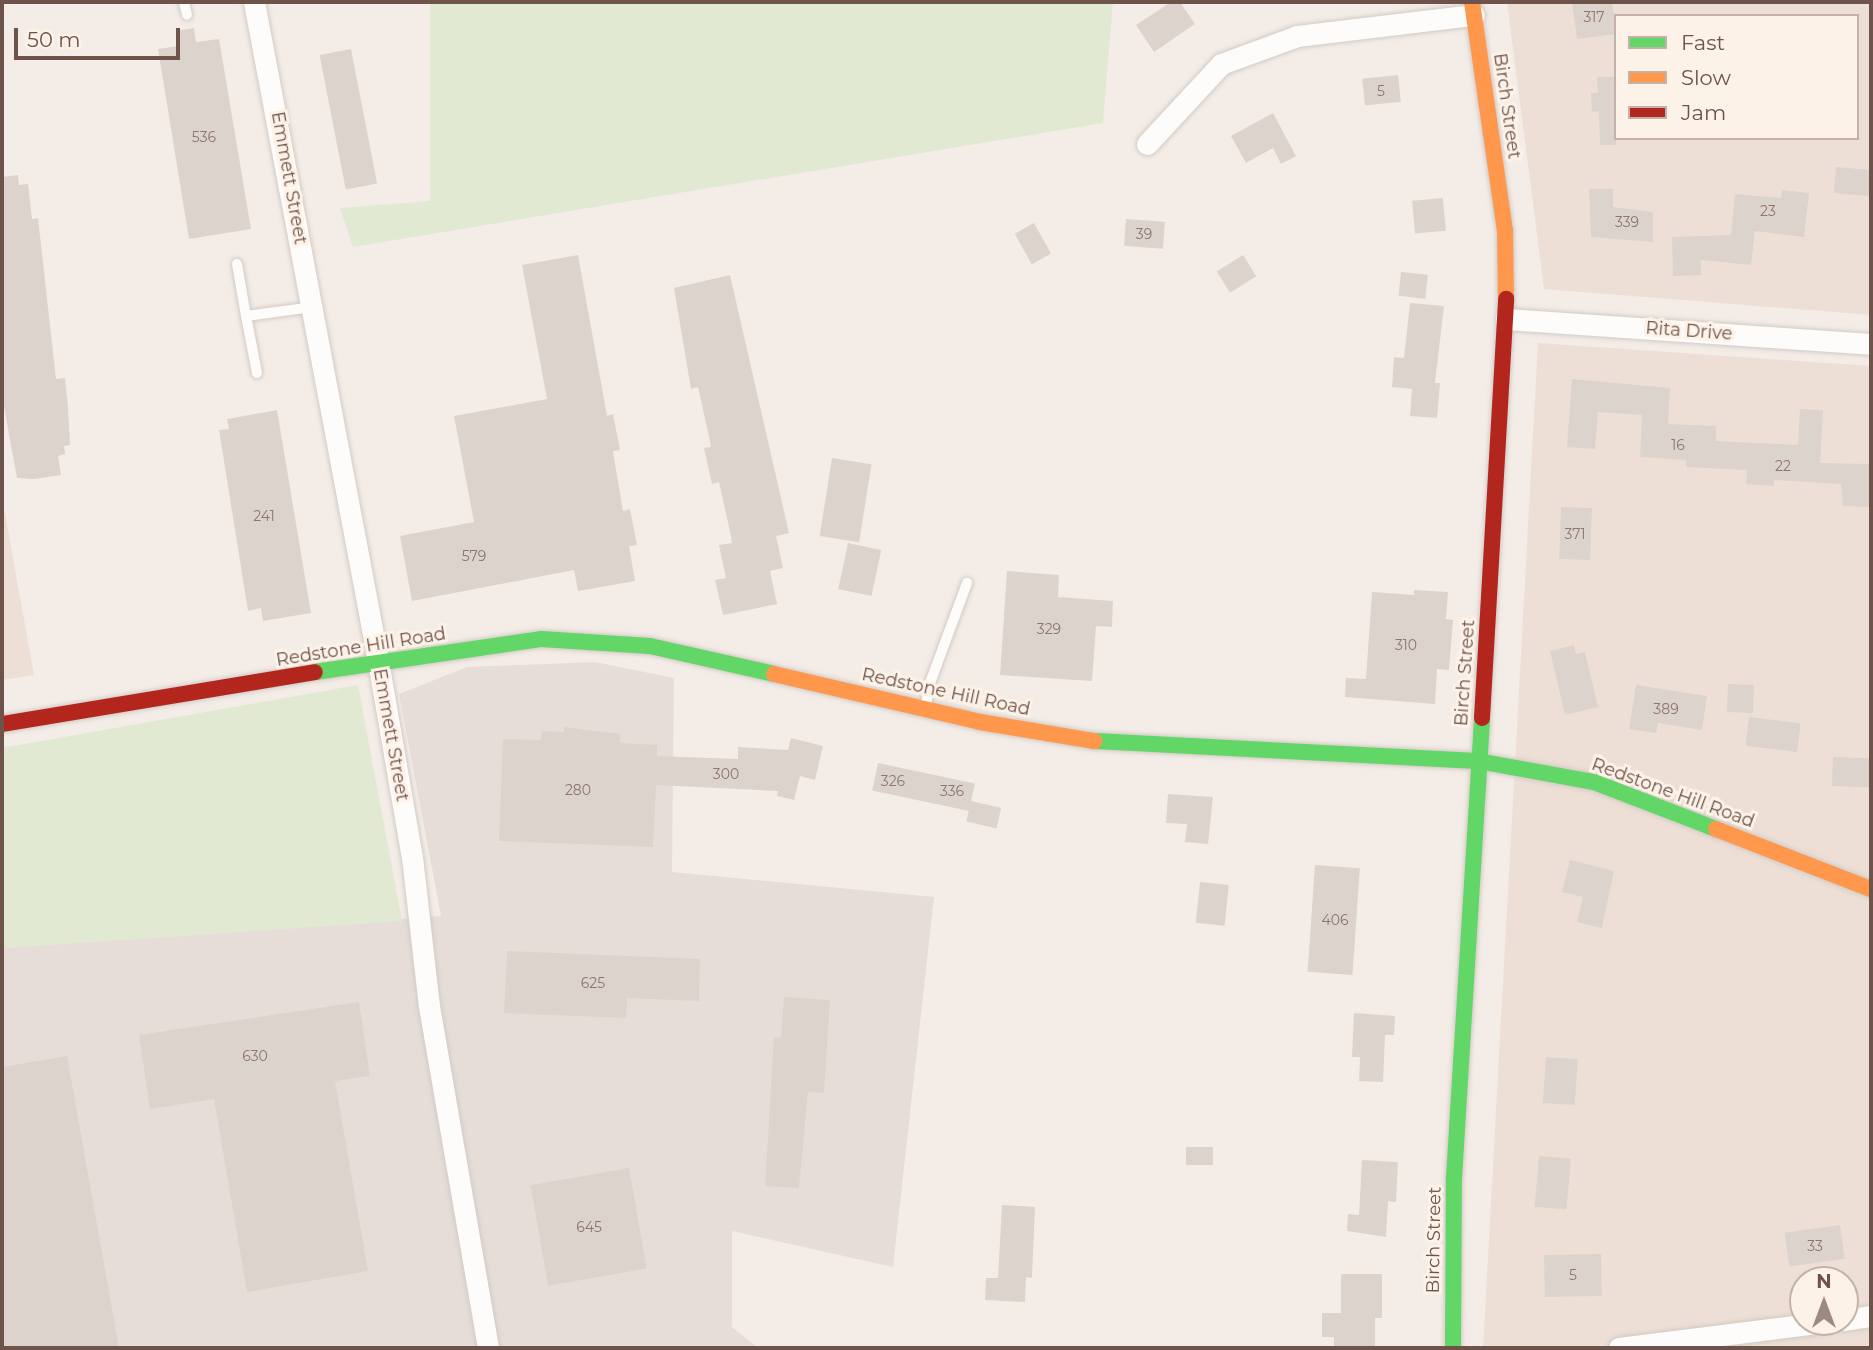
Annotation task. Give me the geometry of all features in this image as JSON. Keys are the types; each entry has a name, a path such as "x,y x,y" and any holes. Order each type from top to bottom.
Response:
{"main road":[{"name":"Birch Street","path":"1453,1348 1454,1178 1506,319 1505,230 1473,9"},
{"name":"Redstone Hill Road","path":"2,724 378,661 541,639 594,640 650,646 925,709 1135,746 1478,761 1594,782 1871,889"}],"street":[{"name":"Emmett Street","path":"254,2 378,661 412,857 429,1006 488,1348"},
{"path":"1147,144 1221,64 1297,36 1473,9"},
{"name":"Rita Drive","path":"1506,319 1871,344"},
{"path":"1619,1348 1789,1327"}],"lane":[{"path":"184,2 187,15"},
{"path":"237,264 257,373"},
{"path":"246,316 313,307"},
{"path":"925,709 930,683 967,583"}],"shaded area":[{"path":"1507,2 1871,2 1871,315 1544,289"},
{"path":"1538,343 1871,366 1871,1348 1483,1348"},
{"path":"2,497 34,675 2,680"},
{"path":"595,662 674,678 672,872 934,897 893,1267 732,1231 732,1327 758,1348 2,1348 2,937 4,947 441,916 399,694 467,667"}],"green space":[{"path":"430,2 1113,2 1103,123 353,247 340,208 430,201"},
{"path":"358,685 402,921 4,948 2,748"}],"building":[{"path":"1171,2 1180,2 1195,24 1154,52 1136,25"},
{"path":"1572,2 1612,2 1614,34 1577,39"},
{"path":"194,28 196,42 219,39 251,229 189,239 158,49 178,46 176,31"},
{"path":"351,49 377,183 346,190 320,55"},
{"path":"1398,75 1401,102 1365,106 1362,79"},
{"path":"1597,77 1614,77 1616,145 1600,145 1599,111 1592,112 1591,93 1598,93"},
{"path":"1273,113 1296,156 1281,164 1273,148 1246,163 1231,136"},
{"path":"1836,167 1871,170 1869,196 1834,193"},
{"path":"18,175 19,185 28,184 32,219 38,218 56,379 65,378 70,445 64,446 65,454 58,456 61,475 34,479 17,478 2,396 2,177"},
{"path":"1589,189 1613,189 1613,207 1653,212 1653,242 1591,237"},
{"path":"1782,190 1809,193 1804,237 1755,231 1751,265 1701,260 1701,275 1673,276 1672,237 1731,235 1735,194 1781,198"},
{"path":"1443,198 1446,231 1415,234 1412,201"},
{"path":"1126,219 1165,222 1163,249 1124,246"},
{"path":"1034,223 1051,254 1032,264 1015,234"},
{"path":"578,255 607,416 613,414 620,450 613,451 623,511 630,509 637,545 629,546 635,581 578,591 574,570 412,601 400,536 474,522 454,416 547,399 522,265"},
{"path":"1243,255 1256,276 1230,293 1217,271"},
{"path":"1401,272 1428,275 1425,299 1398,296"},
{"path":"730,275 789,533 776,536 783,568 770,571 777,604 723,615 715,580 726,578 719,545 732,543 731,536 719,482 712,484 704,448 711,447 710,441 698,387 691,389 674,288"},
{"path":"1410,303 1444,306 1435,383 1440,383 1437,418 1410,416 1412,389 1392,387 1394,357 1404,358"},
{"path":"1572,379 1670,388 1668,424 1716,426 1716,441 1798,445 1800,409 1823,410 1820,463 1871,464 1870,507 1843,506 1841,484 1774,480 1774,486 1746,484 1747,470 1686,467 1686,460 1640,457 1642,415 1598,412 1595,449 1567,447"},
{"path":"277,410 311,613 263,621 261,608 248,611 219,430 229,429 227,419"},
{"path":"832,458 872,464 859,542 820,536"},
{"path":"1561,507 1592,508 1590,560 1559,559"},
{"path":"848,543 881,550 871,596 838,589"},
{"path":"1007,571 1059,575 1058,597 1113,601 1112,627 1096,626 1092,681 1000,675"},
{"path":"1414,590 1448,592 1446,619 1453,620 1449,670 1437,669 1435,704 1345,697 1346,678 1366,679 1372,592 1414,595"},
{"path":"1574,645 1576,654 1585,652 1598,707 1565,715 1550,651"},
{"path":"1728,684 1754,685 1753,713 1727,712"},
{"path":"1636,685 1707,696 1702,730 1658,723 1656,733 1629,729"},
{"path":"1749,717 1801,723 1797,752 1745,746"},
{"path":"564,727 620,734 620,743 657,745 657,756 738,759 738,747 788,750 791,738 823,746 815,780 800,776 794,800 777,796 778,791 656,785 653,847 499,841 503,739 541,740 542,731 564,732"},
{"path":"1833,757 1871,758 1870,787 1832,786"},
{"path":"878,763 975,784 969,811 872,790"},
{"path":"1168,794 1213,797 1208,844 1185,842 1187,824 1166,823"},
{"path":"971,801 1001,808 996,828 966,821"},
{"path":"1570,860 1614,871 1602,928 1577,922 1583,897 1562,892"},
{"path":"1315,865 1360,868 1352,975 1308,972"},
{"path":"1200,882 1229,885 1225,926 1196,923"},
{"path":"507,951 700,959 699,1001 627,998 626,1018 504,1013"},
{"path":"784,997 830,1000 824,1093 808,1092 799,1188 765,1186 774,1037 781,1038"},
{"path":"359,1002 370,1076 335,1081 368,1271 247,1292 214,1099 150,1109 139,1035"},
{"path":"1354,1013 1395,1016 1394,1035 1385,1035 1383,1082 1359,1081 1360,1057 1352,1057"},
{"path":"67,1056 119,1348 2,1348 2,1067"},
{"path":"1546,1057 1578,1059 1575,1105 1543,1103"},
{"path":"1186,1147 1213,1147 1213,1165 1186,1165"},
{"path":"1539,1156 1571,1159 1566,1210 1535,1207"},
{"path":"1362,1160 1398,1162 1396,1202 1388,1201 1386,1237 1347,1231 1348,1214 1359,1215"},
{"path":"629,1168 647,1268 548,1286 531,1185"},
{"path":"1002,1205 1035,1207 1032,1278 1026,1277 1025,1302 985,1300 986,1278 998,1278"},
{"path":"1840,1225 1845,1259 1789,1266 1785,1233"},
{"path":"1601,1254 1602,1296 1545,1297 1544,1255"},
{"path":"1341,1274 1382,1274 1382,1318 1375,1318 1375,1348 1334,1348 1334,1337 1322,1337 1322,1313 1341,1313"}],"traffic: fast":[{"path":"315,672 541,639 650,646 774,674"},
{"path":"1453,1348 1454,1178 1482,718"},
{"path":"1094,741 1478,761 1594,782 1716,829"}],"traffic: slow":[{"path":"1472,2 1505,230 1506,299"},
{"path":"774,674 980,722 1094,741"},
{"path":"1716,829 1871,889"}],"traffic: jam":[{"path":"1482,718 1506,299"},
{"path":"2,724 315,672"}]}
